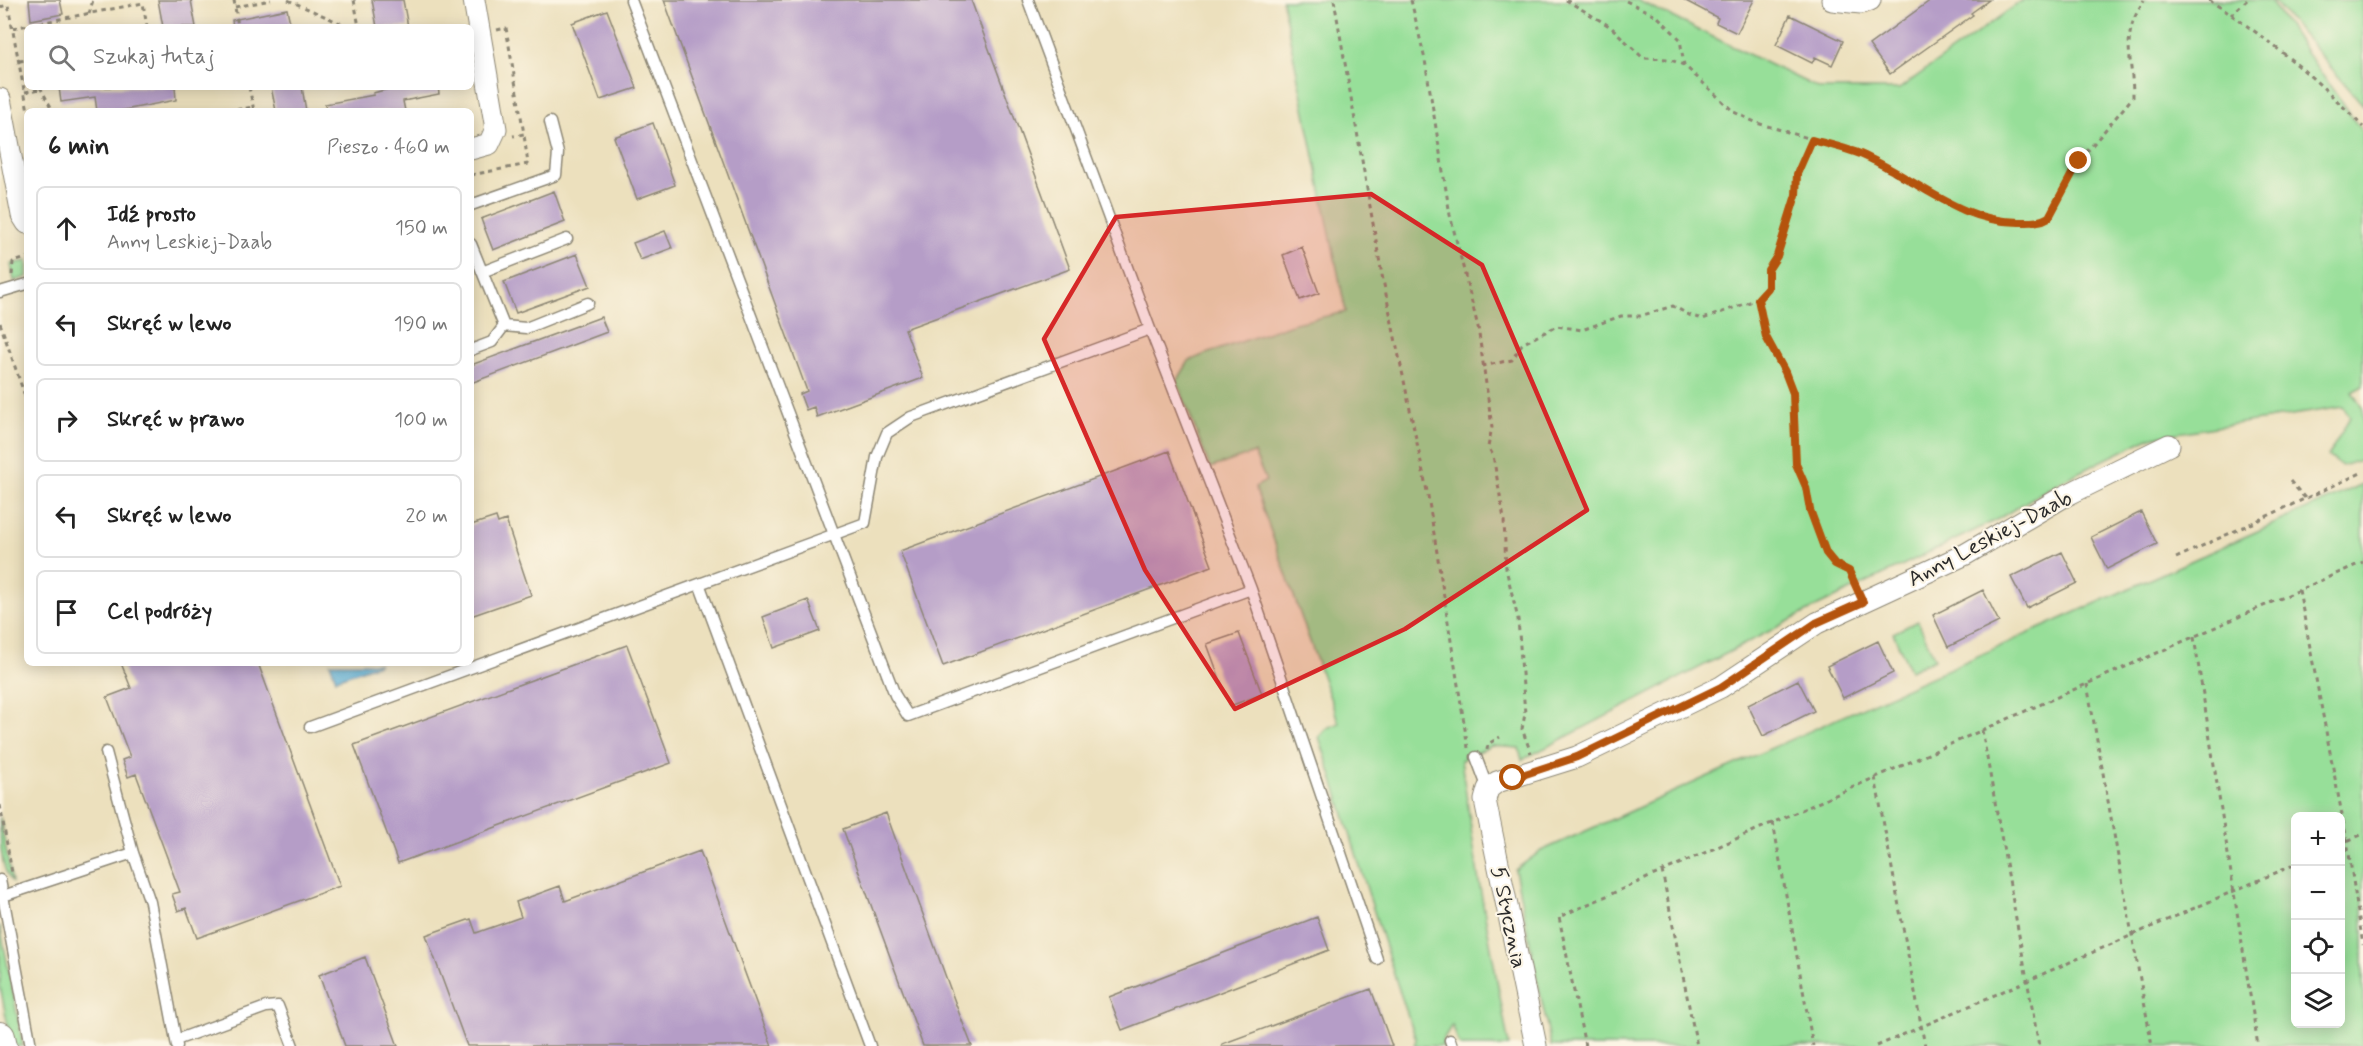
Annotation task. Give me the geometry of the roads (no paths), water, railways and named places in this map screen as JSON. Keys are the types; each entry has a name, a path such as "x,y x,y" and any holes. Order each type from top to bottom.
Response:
{"main road":[{"path":"0,1037 2,1046"}],"street":[{"path":"474,0 496,123 494,138 487,146 474,148"},
{"path":"1832,0 1861,3 1870,0"},
{"path":"0,99 24,218"},
{"name":"Anny Leskiej-Daab","path":"1488,789 1497,782 1577,757 1721,687 1816,623 1966,554 2063,497 2169,445"},
{"name":"5 Stycznia","path":"1488,789 1485,800 1536,1046"}],"lane":[{"path":"631,0 895,695 908,716 1251,589"},
{"path":"1028,0 1150,329 1251,589 1377,959"},
{"path":"474,204 556,175 558,153 550,122"},
{"path":"482,272 567,240"},
{"path":"474,252 504,326"},
{"path":"0,292 24,285"},
{"path":"504,326 526,328 588,303"},
{"path":"474,349 492,342 504,326"},
{"path":"309,727 700,586 865,523 878,458 887,432 911,417 1150,329"},
{"path":"700,586 870,1046"},
{"path":"106,752 133,853 150,902 177,1043 266,1007 278,1006 293,1046"},
{"path":"1471,755 1488,789"},
{"path":"3,896 133,853"},
{"path":"0,880 31,1046"}],"water":[{"path":"331,666 373,666 336,679"}]}
